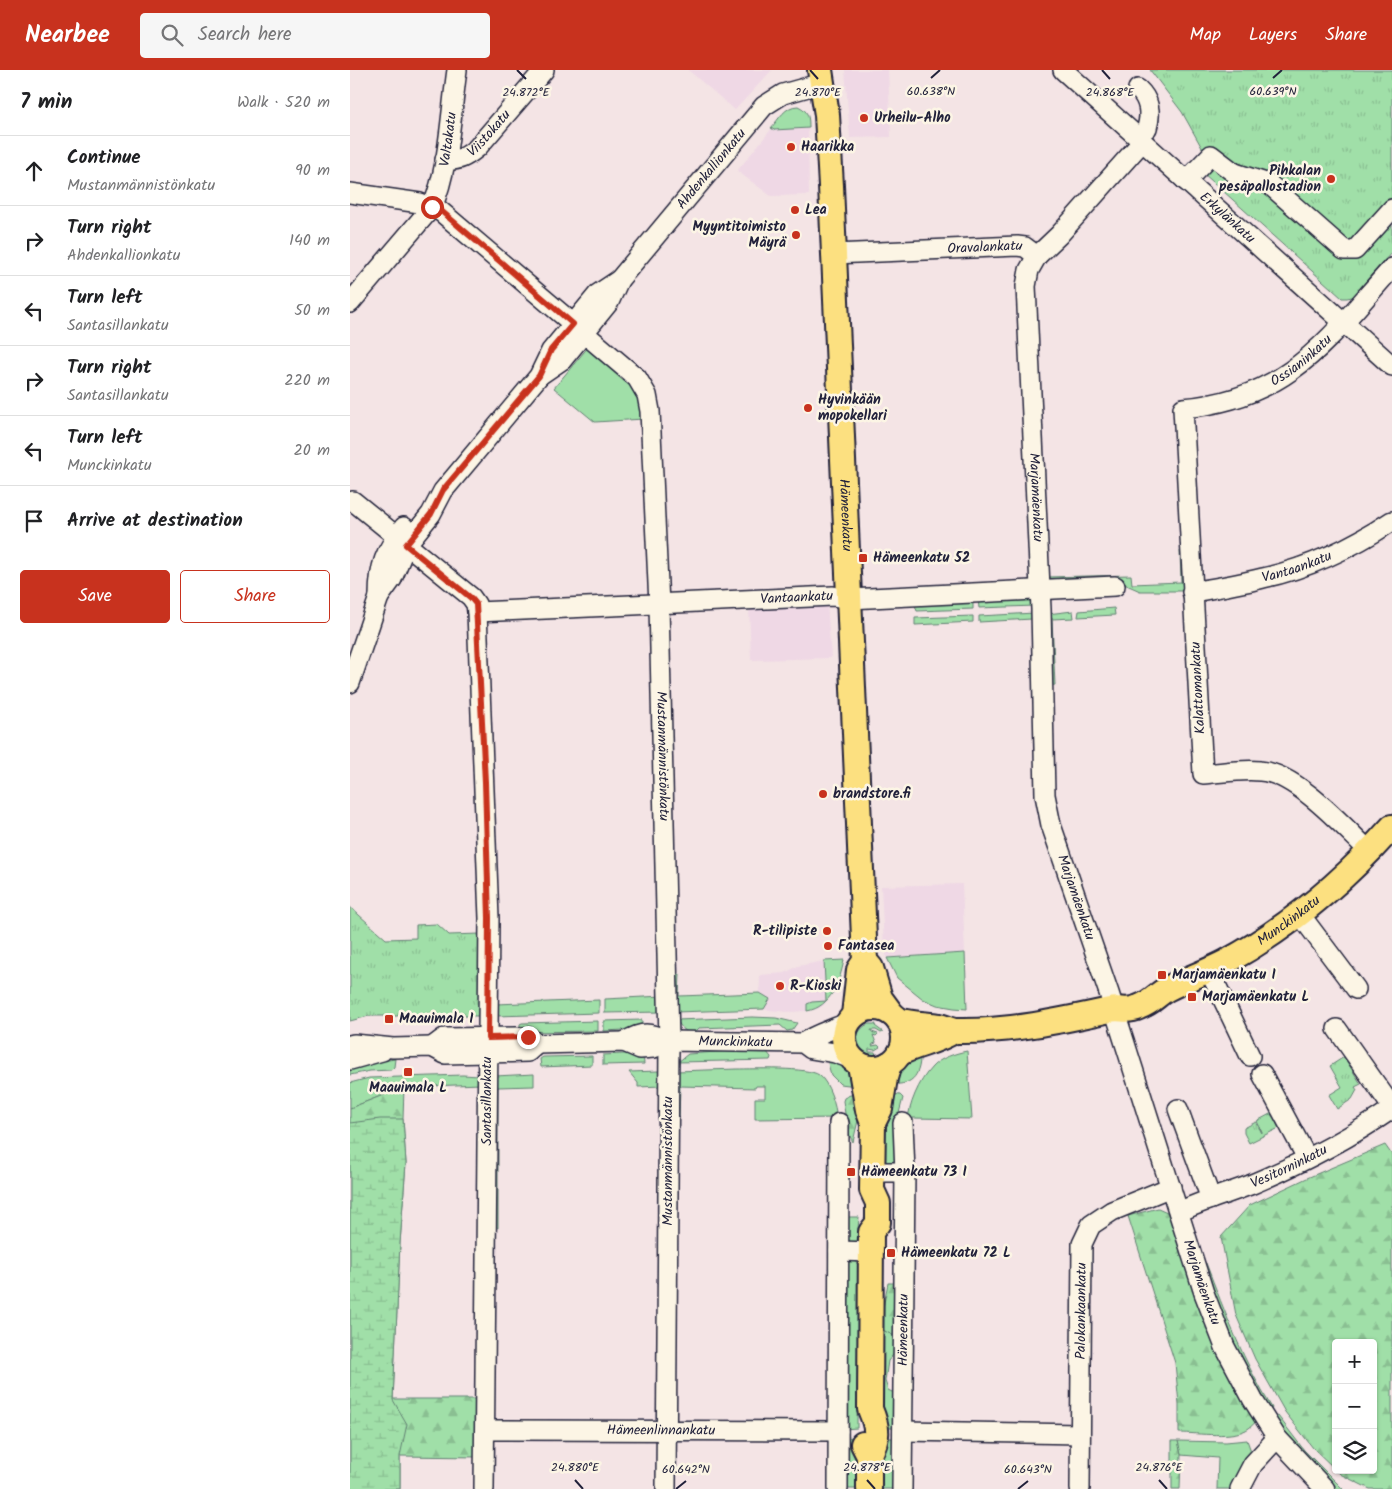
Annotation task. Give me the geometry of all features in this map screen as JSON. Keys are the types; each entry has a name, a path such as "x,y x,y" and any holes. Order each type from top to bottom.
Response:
{"main road":[{"name":"Hämeenkatu","path":"821,77 827,114 834,254 865,961 859,970 851,1018"},
{"name":"Munckinkatu","path":"894,1016 911,1024 941,1026 954,1031 1053,1022 1114,1009 1129,1011 1151,1003 1165,990 1226,962 1299,913 1336,883 1392,827"},
{"name":"Hämeenkatu","path":"865,961 871,968 880,998 894,1016"},
{"path":"869,1489 869,1456 876,1442 876,1424 870,1409 871,1242 878,1223 878,1203 872,1181 873,1123 856,1062 846,1050 843,1040 844,1031 851,1018 863,1010 872,1008 882,1009 894,1016 902,1028 904,1038 902,1048 894,1058 885,1078 880,1109 873,1123"},
{"name":"Munckinkatu","path":"894,1058 912,1046 942,1039 954,1031"},
{"path":"856,1062 875,1068 894,1058"}],"street":[{"name":"Valtakatu","path":"432,207 437,195 445,160 457,70"},
{"name":"Viistokatu","path":"445,160 455,161 464,158 477,148 544,70"},
{"name":"Erkylänkatu","path":"1062,70 1144,135 1186,181 1392,366"},
{"name":"Ahdenkallionkatu","path":"350,683 379,597 379,575 388,550 401,541 421,506 443,490 539,376 562,360 578,328 609,302 619,280 764,106 783,94 821,77"},
{"path":"1138,89 1144,94 1150,118 1144,135"},
{"name":"Oravalankatu","path":"834,254 1018,246 1037,256 1059,234 1144,135"},
{"path":"1186,181 1212,155 1259,192"},
{"path":"1235,174 1269,184 1344,250 1356,250 1392,209"},
{"name":"Mustanmännistönkatu","path":"350,193 420,203 440,210 637,378 647,395 650,411 659,605 669,1041 666,1489"},
{"path":"350,303 432,207"},
{"name":"Marjamäenkatu","path":"1037,256 1029,270 1026,286 1040,589 1045,795 1051,825 1114,1009 1204,1294 1225,1347 1253,1400 1277,1438 1325,1489"},
{"name":"Ossianinkatu","path":"1183,408 1227,402 1248,395 1298,367 1320,348 1392,268"},
{"name":"Kalattomankatu","path":"1183,408 1203,774 1261,771 1284,778 1315,801 1370,851"},
{"path":"353,501 471,598 476,604 477,612"},
{"name":"Vantaankatu","path":"1192,592 1264,578 1307,565 1364,539 1392,521"},
{"name":"Vantaankatu","path":"477,612 833,596 849,599 1116,586"},
{"name":"Santasillankatu","path":"477,612 489,918 484,1489"},
{"path":"1299,913 1356,989"},
{"path":"1209,970 1250,1056"},
{"name":"Munckinkatu","path":"803,1043 814,1035 835,1029 851,1018"},
{"path":"1337,1029 1392,1108"},
{"name":"Munckinkatu","path":"350,1045 393,1048 432,1047 445,1054 528,1037 537,1044 624,1042 637,1034 653,1033 669,1041 803,1043 811,1049 835,1053 856,1062"},
{"name":"Munckinkatu","path":"350,1060 393,1048"},
{"path":"1262,1074 1307,1158"},
{"name":"Vesitorninkatu","path":"1179,1212 1253,1184 1307,1158 1348,1137 1392,1108"},
{"path":"1178,1109 1211,1200"},
{"path":"838,1123 838,1489"},
{"name":"Hämeenkatu","path":"902,1489 905,1172 903,1123"},
{"path":"872,1181 905,1172"},
{"name":"Palokankaankatu","path":"1080,1489 1082,1244 1091,1226 1112,1211 1171,1187"},
{"path":"839,1252 871,1242"},
{"name":"Hämeenlinnankatu","path":"485,1430 838,1430"},
{"path":"903,1431 1080,1434"},
{"path":"1240,1489 1253,1464 1277,1438"}],"shaded area":[{"path":"688,70 772,70 735,110"},
{"path":"845,70 888,70 891,137 850,138"},
{"path":"793,106 804,109 808,117 809,195 771,196 737,171 787,110"},
{"path":"827,602 831,658 751,660 749,605"},
{"path":"962,884 965,953 887,958 884,948 881,886"},
{"path":"824,961 826,1001 824,1005 818,1009 807,1011 788,1012 759,1009 760,975 785,973 798,966"}],"green space":[{"path":"1150,70 1392,70 1392,252 1352,297 1342,298 1203,173 1211,164 1182,112"},
{"path":"798,106 808,115 809,128 774,130 771,128 789,108"},
{"path":"589,346 635,385 644,419 595,422 554,388"},
{"path":"1180,551 1183,552 1185,590 1181,591 1140,591 1122,583 1122,579 1053,582 1046,577 1131,575 1132,584 1181,582"},
{"path":"1029,598 1035,606 979,608 978,599"},
{"path":"970,600 973,603 973,609 917,611 914,602"},
{"path":"1114,608 1115,615 1078,617 1079,611"},
{"path":"1073,611 1074,618 1052,619 1055,685 1048,686 1047,614"},
{"path":"1035,613 1037,651 1032,651 1032,619 979,622 979,616"},
{"path":"973,616 973,622 915,625 915,618"},
{"path":"350,907 386,939 416,938 416,925 437,924 449,935 480,934 481,1016 369,1016 350,1021"},
{"path":"965,953 967,1009 937,1005 923,999 897,978 887,958"},
{"path":"844,960 837,984 826,1001 824,961"},
{"path":"676,974 680,974 679,996 760,993 770,999 764,1009 676,1012"},
{"path":"663,996 662,1012 605,1013 605,999"},
{"path":"599,1000 599,1013 496,1016 496,1004"},
{"path":"826,1001 815,1009 807,1011 807,1004"},
{"path":"776,1018 797,1023 792,1030 787,1031 780,1025 699,1028 694,1033 684,1029 677,1020"},
{"path":"642,1020 642,1029 604,1031 604,1021"},
{"path":"598,1021 598,1031 520,1032 520,1024 522,1023"},
{"path":"868,1024 876,1024 875,1026 883,1032 871,1030 878,1034 876,1036 873,1035 876,1043 872,1046 878,1045 880,1047 875,1050 869,1049 869,1052 875,1052 876,1055 864,1051 858,1043 859,1033"},
{"path":"766,1051 771,1057 770,1060 678,1062 688,1054"},
{"path":"967,1051 972,1119 913,1118 913,1127 907,1124 915,1094 927,1073 935,1064 944,1059"},
{"path":"920,1052 919,1066 915,1077 906,1083 892,1084 901,1063"},
{"path":"643,1053 644,1064 603,1065 603,1055"},
{"path":"592,1056 592,1065 541,1067 540,1059 543,1057"},
{"path":"1344,1057 1361,1084 1355,1087 1357,1090 1352,1099 1337,1109 1329,1095 1342,1087 1330,1066"},
{"path":"395,1059 394,1067 391,1070 370,1071 350,1075 350,1066"},
{"path":"827,1059 839,1063 846,1068 857,1086 840,1084 831,1075"},
{"path":"737,1069 813,1072 823,1078 826,1083 834,1101 837,1118 755,1119 755,1098 765,1098 765,1086 756,1086 755,1088 680,1086 679,1119 675,1118 676,1071"},
{"path":"629,1072 662,1072 662,1086 638,1087 638,1083"},
{"path":"534,1074 534,1086 498,1087 498,1228 493,1226 495,1076"},
{"path":"479,1076 481,1084 404,1087 350,1108 350,1083 369,1078"},
{"path":"404,1087 403,1119 406,1163 400,1243 393,1399 480,1399 478,1457 400,1456 400,1489 350,1489 350,1108"},
{"path":"889,1094 900,1095 903,1098 898,1117 896,1164 885,1164 886,1110"},
{"path":"850,1095 858,1095 859,1116 853,1142 848,1132 843,1101 844,1098"},
{"path":"1272,1113 1279,1128 1249,1143 1244,1133 1244,1128 1256,1122 1262,1133 1257,1121"},
{"path":"380,1119 403,1119 406,1163 400,1243 393,1400 407,1424 400,1456 400,1489 350,1489 350,1123"},
{"path":"1385,1145 1392,1155 1392,1489 1370,1489 1340,1474 1377,1474 1377,1339 1332,1339 1332,1466 1313,1448 1285,1412 1255,1359 1236,1315 1221,1237 1250,1205 1307,1178"},
{"path":"1158,1208 1167,1212 1174,1224 1258,1420 1243,1431 1225,1434 1179,1433 1179,1404 1175,1363 1128,1216"},
{"path":"845,1217 859,1217 857,1243 846,1242"},
{"path":"854,1260 858,1265 857,1428 844,1429 847,1262"},
{"path":"1206,1263 1244,1356 1272,1408 1270,1411 1239,1359 1203,1264"},
{"path":"888,1283 897,1283 896,1337 883,1330 883,1308"},
{"path":"883,1330 896,1337 896,1351 888,1361 885,1381 888,1390 896,1394 895,1428 883,1428"},
{"path":"1278,1416 1304,1450 1343,1489 1335,1489 1317,1471 1273,1419"},
{"path":"847,1437 857,1438 857,1489 844,1489"},
{"path":"882,1438 895,1438 895,1489 882,1489"},
{"path":"1247,1440 1252,1454 1235,1489 1217,1489 1218,1458 1181,1455 1178,1441 1226,1442"},
{"path":"1172,1441 1178,1441 1181,1455 1180,1489 1172,1489"}],"place":[{"name":"Urheilu-Alho","path":"864,118"},
{"name":"Haarikka","path":"791,147"},
{"name":"Pihkalan pesäpallostadion","path":"1331,179"},
{"name":"Lea","path":"795,210"},
{"name":"Myyntitoimisto Mäyrä","path":"796,235"},
{"name":"Hyvinkään mopokellari","path":"808,408"},
{"name":"Hämeenkatu 52","path":"863,558"},
{"name":"brandstore.fi","path":"823,794"},
{"name":"R-tilipiste","path":"827,931"},
{"name":"Fantasea","path":"828,946"},
{"name":"Marjamäenkatu I","path":"1162,975"},
{"name":"R-Kioski","path":"780,986"},
{"name":"Marjamäenkatu L","path":"1192,997"},
{"name":"Maauimala I","path":"389,1019"},
{"name":"Maauimala L","path":"408,1072"},
{"name":"Hämeenkatu 73 I","path":"851,1172"},
{"name":"Hämeenkatu 72 L","path":"891,1253"}],"route":[{"path":"432,207 440,210 573,324 551,350 539,376 443,490 431,514 406,545 476,604 485,782 489,918 488,1038 528,1037"}]}
